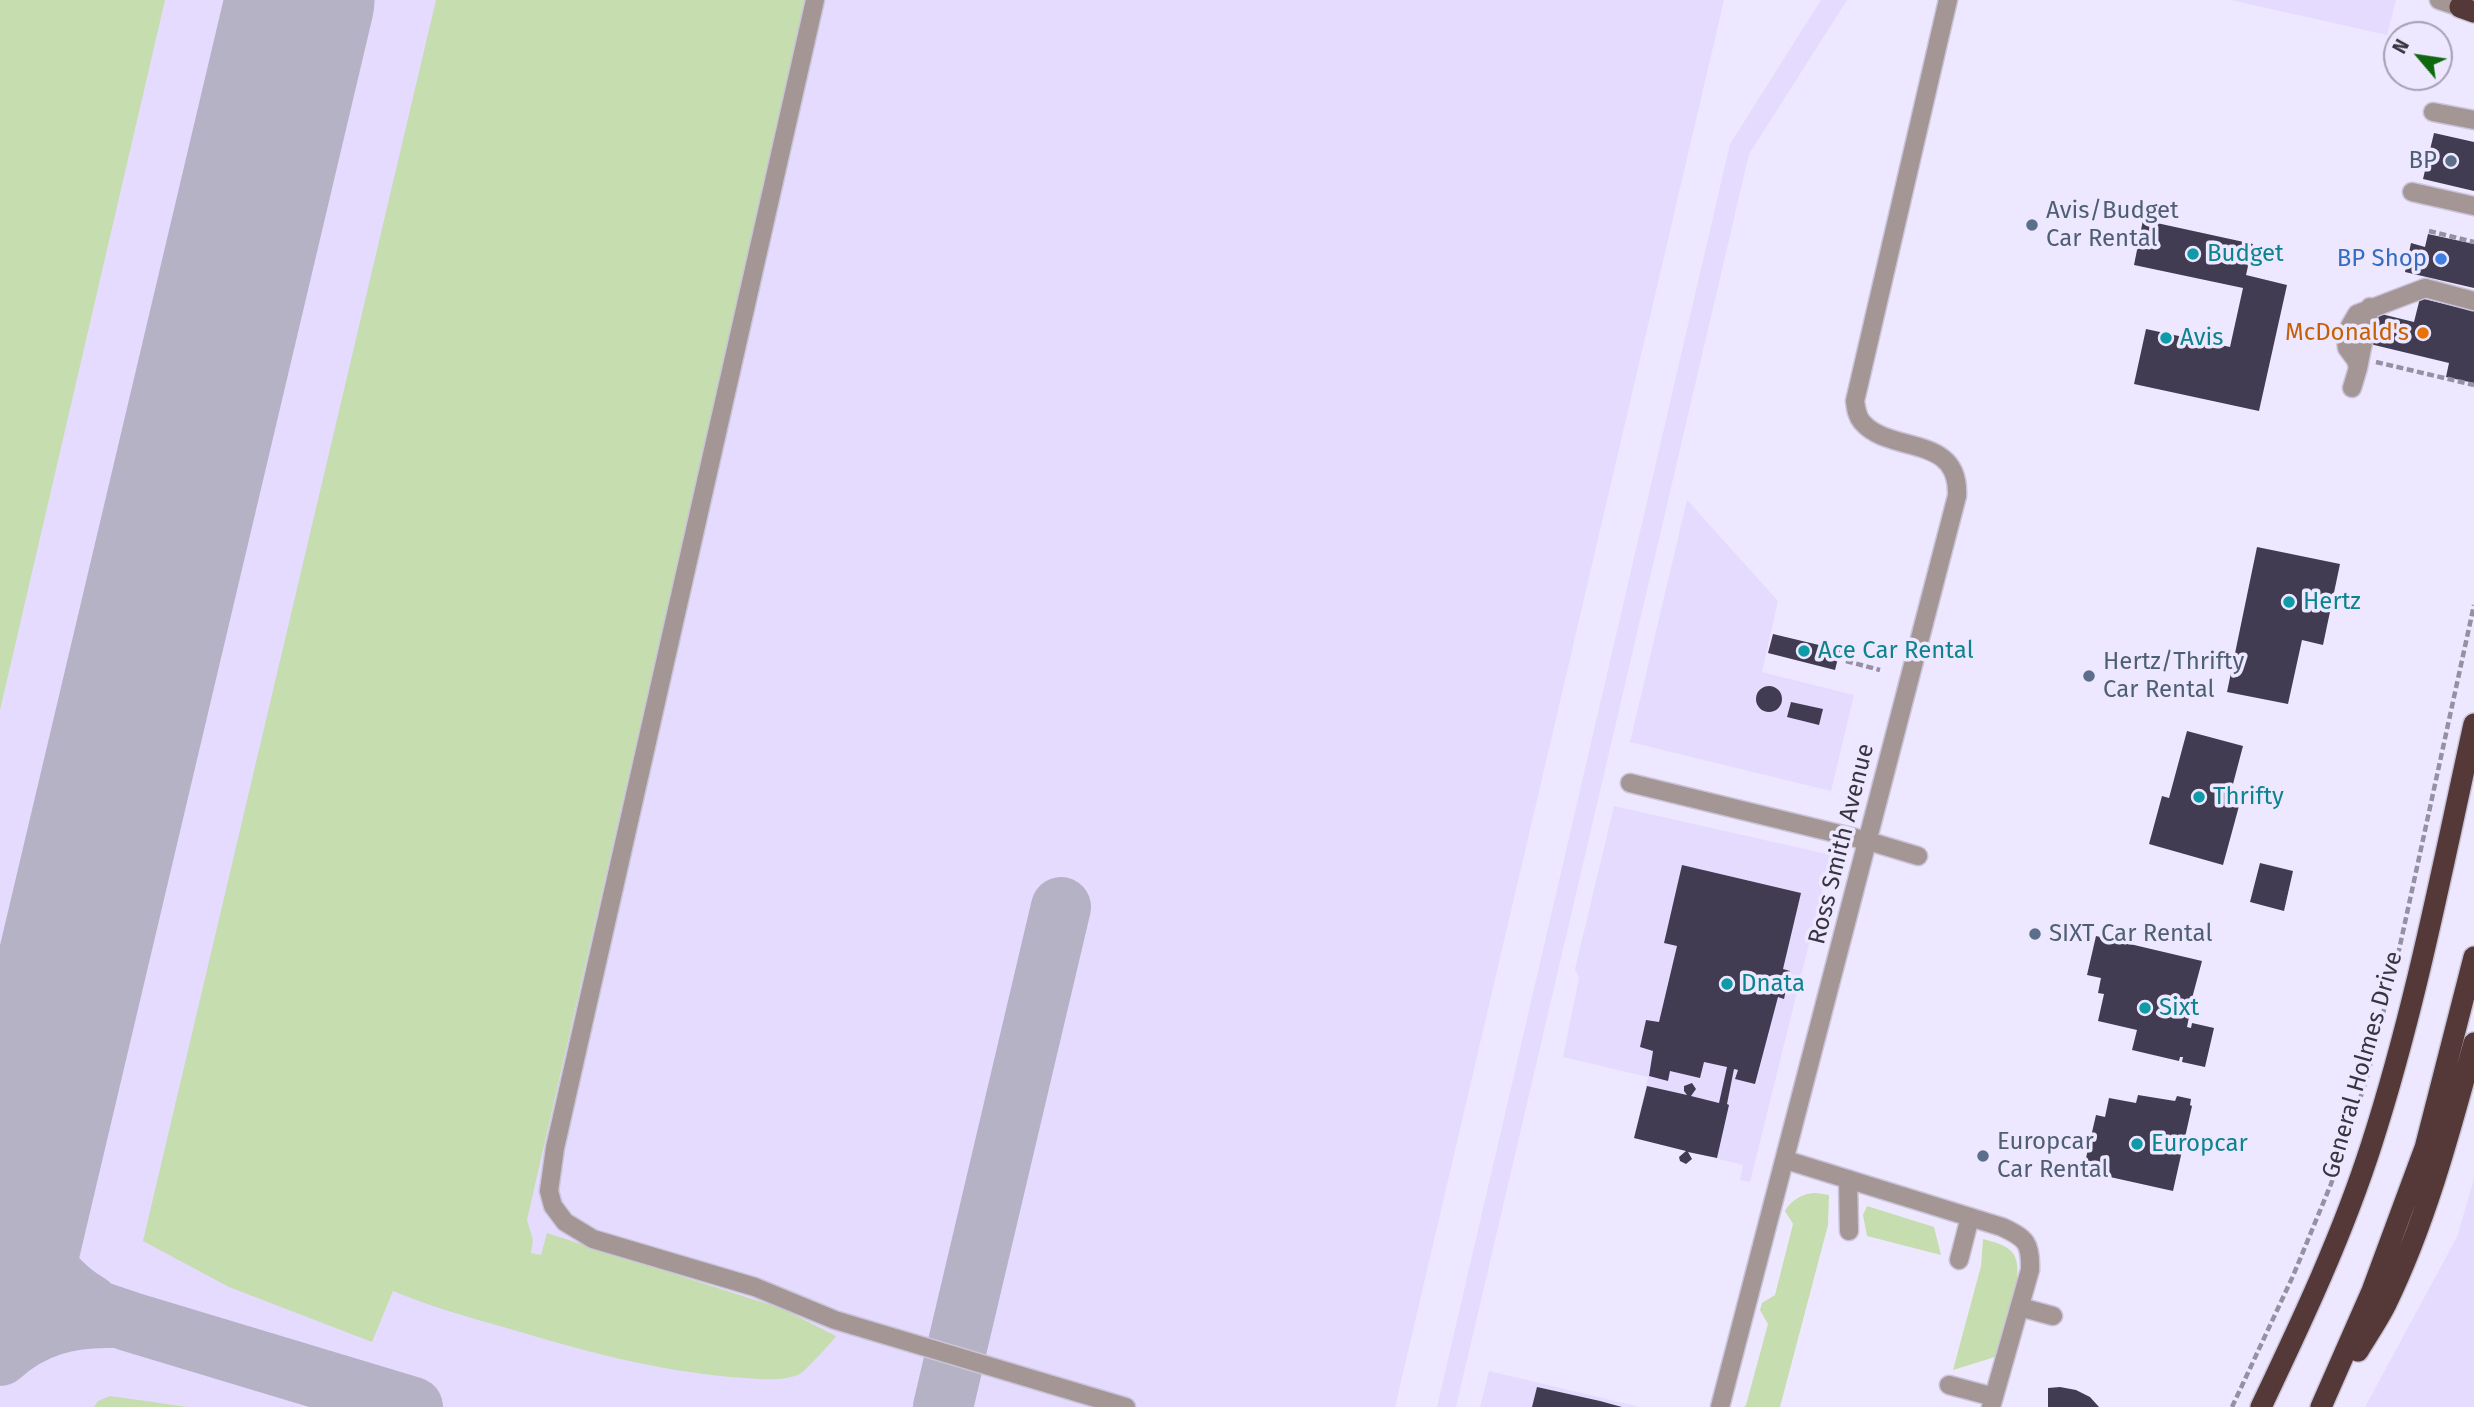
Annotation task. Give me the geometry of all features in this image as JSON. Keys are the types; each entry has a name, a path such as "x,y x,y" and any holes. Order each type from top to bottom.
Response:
{"highway":[{"name":"General Holmes Drive","path":"2260,1407 2316,1291 2372,1145 2400,1047 2474,724"},
{"path":"2322,1407 2372,1291 2425,1148 2474,957"},
{"path":"2322,1407 2385,1306 2417,1227 2445,1146 2474,1043"}],"lane":[{"path":"815,0 555,1148 550,1181 551,1199 565,1222 593,1239 755,1287 835,1320 1126,1407"},
{"name":"Ross Smith Avenue","path":"1720,1407 1957,496 1957,481 1947,461 1930,451 1878,433 1864,424 1858,416 1855,401 1948,0"},
{"path":"2439,0 2469,9"},
{"path":"2433,112 2474,120"},
{"path":"2412,192 2474,205"},
{"path":"2352,388 2365,364 2356,360 2347,348 2346,340 2352,320 2357,314 2426,288 2474,301"},
{"path":"1630,783 1868,841 1918,856"},
{"path":"1786,1160 1970,1217 2019,1235 2030,1250 2030,1270 1992,1402 1949,1385"},
{"path":"1848,1180 1849,1231"},
{"path":"1959,1260 1970,1217"},
{"path":"2020,1307 2053,1316"}],"path":[{"path":"2429,231 2474,242"},
{"path":"2365,364 2474,385"},
{"path":"2232,1407 2331,1184 2366,1081 2399,950 2474,605"},
{"path":"1846,661 1880,670"}],"shaded area":[{"path":"0,0 1724,0 1395,1407 0,1407"},
{"path":"1821,0 1847,0 1749,154 1456,1407 1437,1407 1730,144"},
{"path":"2231,0 2396,0 2391,21 2383,21 2383,34"},
{"path":"1687,500 1778,601 1762,672 1854,695 1831,791 1630,742"},
{"path":"1614,806 1831,855 1750,1182 1740,1180 1743,1165 1634,1138 1648,1077 1563,1057 1579,978 1575,969"},
{"path":"2474,1179 2474,1407 2365,1407 2457,1237"},
{"path":"1489,1371 1640,1407 1480,1407"}],"green space":[{"path":"0,0 165,0 0,710"},
{"path":"436,0 806,0 527,1220 533,1240 531,1253 541,1255 547,1233 783,1309 836,1336 803,1372 792,1377 730,1377 647,1365 537,1337 393,1291 372,1342 229,1287 143,1241"},
{"path":"1816,1193 1829,1195 1828,1225 1780,1407 1744,1407 1768,1324 1760,1310 1762,1303 1775,1295 1793,1224 1785,1211 1798,1198"},
{"path":"1867,1206 1934,1227 1941,1255 1867,1236 1863,1215"},
{"path":"1983,1239 2006,1247 2012,1252 2018,1273 2016,1288 1995,1357 1953,1370 1981,1266"},
{"path":"110,1396 188,1407 94,1407 98,1401"}],"building":[{"name":"BP","path":"2434,133 2474,142 2474,191 2423,179"},
{"name":"Avis","path":"2143,220 2253,244 2246,275 2287,285 2259,411 2134,384 2146,329 2230,347 2243,288 2134,265"},
{"name":"BP Shop","path":"2428,234 2474,244 2474,288 2405,272 2411,243 2425,247"},
{"name":"McDonald's","path":"2420,298 2474,311 2474,383 2446,377 2449,363 2370,344 2377,313 2414,322"},
{"name":"Hertz","path":"2257,547 2340,564 2323,645 2302,640 2288,704 2227,692"},
{"name":"Ace Car Rental","path":"1773,634 1840,650 1835,670 1768,653"},
{"path":"1769,686 1778,690 1782,699 1778,708 1769,712 1760,708 1756,699 1760,690"},
{"path":"1791,702 1823,709 1819,725 1787,717"},
{"name":"Thrifty","path":"2187,731 2243,746 2228,803 2239,806 2223,865 2149,844 2162,796 2169,798"},
{"path":"2260,863 2293,871 2284,911 2250,902"},
{"name":"Dnata","path":"1682,865 1801,893 1783,969 1790,971 1784,999 1778,997 1755,1084 1735,1079 1738,1070 1734,1069 1717,1158 1688,1152 1692,1159 1686,1164 1680,1161 1679,1157 1686,1151 1634,1138 1647,1086 1687,1095 1684,1086 1692,1083 1696,1089 1691,1096 1719,1103 1727,1067 1704,1062 1700,1078 1670,1071 1668,1081 1649,1076 1653,1051 1640,1047 1646,1020 1659,1022 1677,946 1664,943"},
{"name":"Sixt","path":"2096,936 2202,961 2187,1017 2187,1027 2191,1028 2192,1023 2214,1028 2205,1067 2182,1062 2183,1057 2180,1057 2179,1061 2132,1050 2137,1030 2098,1021 2104,994 2098,993 2101,978 2087,975"},
{"name":"Europcar","path":"2138,1095 2175,1101 2177,1096 2191,1099 2192,1106 2173,1191 2083,1171 2096,1115 2105,1117 2109,1098 2136,1103"},
{"path":"1537,1387 1600,1401 1622,1407 1532,1407"},
{"path":"2048,1388 2076,1390 2090,1397 2099,1407 2048,1407"}],"taxiway":[{"path":"280,69 296,0"},
{"path":"943,1407 1061,907"},
{"path":"62,1019 24,1179 23,1198 25,1216 37,1251 60,1281 89,1304"},
{"path":"0,1278 131,1322 413,1407"},
{"path":"0,1356 25,1338 52,1326 81,1319 112,1318"}],"runway":[{"path":"0,1269 300,0"}],"place":[{"name":"BP","path":"2451,161"},
{"name":"Avis/Budget Car Rental","path":"2032,225"},
{"name":"Budget","path":"2193,254"},
{"name":"BP Shop","path":"2441,259"},
{"name":"McDonald's","path":"2423,333"},
{"name":"Avis","path":"2166,338"},
{"name":"Hertz","path":"2289,602"},
{"name":"Ace Car Rental","path":"1804,651"},
{"name":"Hertz/Thrifty Car Rental","path":"2089,676"},
{"name":"Thrifty","path":"2199,797"},
{"name":"SIXT Car Rental","path":"2035,934"},
{"name":"Dnata","path":"1727,984"},
{"name":"Sixt","path":"2145,1008"},
{"name":"Europcar","path":"2137,1144"},
{"name":"Europcar Car Rental","path":"1983,1156"}]}
